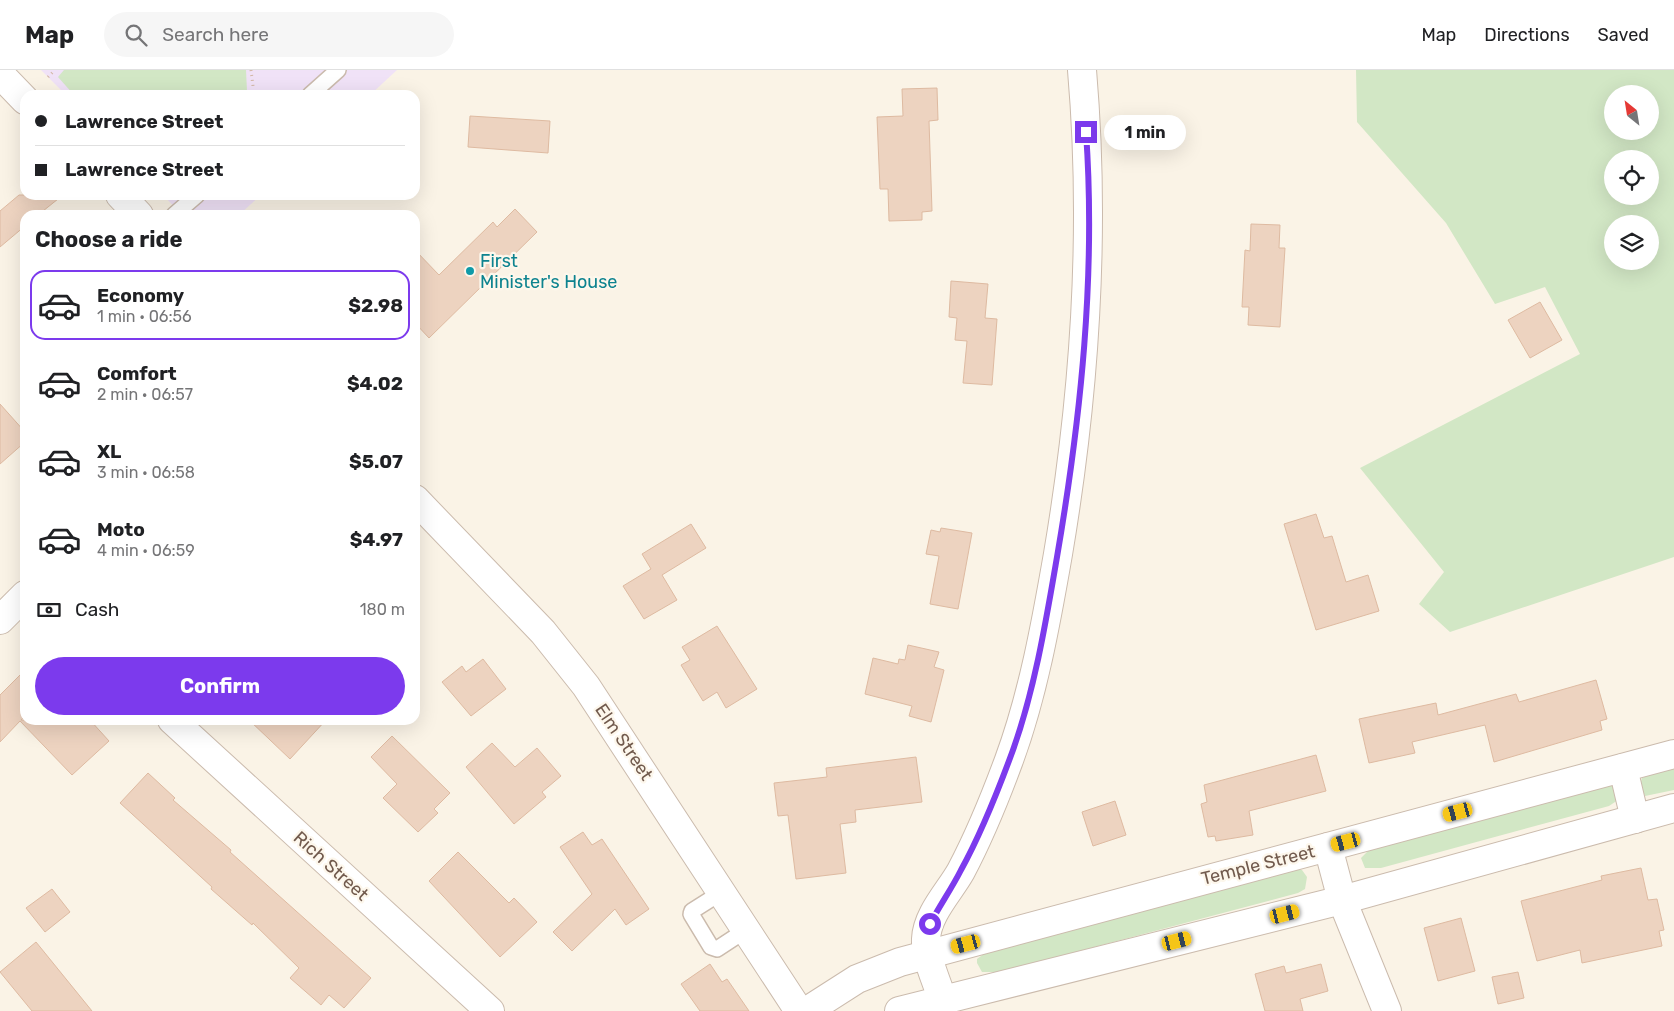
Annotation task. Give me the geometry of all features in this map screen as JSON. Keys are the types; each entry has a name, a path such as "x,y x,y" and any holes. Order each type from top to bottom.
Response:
{"street":[{"path":"942,999 928,954 926,939 930,924 961,872 987,818 1014,747 1042,638 1064,519 1080,392 1088,271 1088,148 1082,70"},
{"path":"0,74 20,95"},
{"path":"125,200 134,210"},
{"name":"Elm Street","path":"420,504 560,652 634,756 799,1011"},
{"path":"0,620 20,600"},
{"name":"Rich Street","path":"177,725 490,1011"},
{"name":"Temple Street","path":"807,1011 857,979 884,967 1674,754"},
{"path":"1623,768 1636,819"},
{"path":"899,1011 1342,900 1674,808"},
{"path":"1328,847 1342,900 1387,1011"}],"lane":[{"path":"316,90 338,70"},
{"path":"180,210 191,200"},
{"path":"722,892 692,911 691,914 711,947 717,949 746,930"}],"path":[{"path":"48,77 55,70"},
{"path":"251,70 253,86"}],"shaded area":[{"path":"41,70 397,70 375,90 61,90"},
{"path":"168,200 256,200 244,210 177,210"}],"green space":[{"path":"64,70 246,70 247,90 70,90 58,77"},
{"path":"1356,70 1674,70 1674,557 1450,632 1419,604 1444,572 1360,468 1580,354 1545,287 1495,304 1446,223 1357,122"},
{"path":"1674,765 1674,790 1645,796 1640,785 1642,778"},
{"path":"1614,784 1618,800 1609,806 1381,868 1365,868 1361,858 1369,850"},
{"path":"1297,869 1302,870 1307,877 1305,889 1298,893 1000,972 982,972 977,963 977,959 985,953"}],"building":[{"path":"937,88 938,120 929,121 932,211 922,212 922,220 889,221 888,189 880,189 877,117 903,116 902,89"},
{"path":"470,116 550,121 548,153 468,147"},
{"path":"19,195 20,200 57,200 44,210 20,210 20,230 0,247 0,211"},
{"name":"First Minister's House","path":"515,209 537,232 429,338 420,328 420,255 439,275 493,222 497,227"},
{"path":"1251,224 1280,225 1279,248 1285,248 1280,327 1248,325 1249,307 1242,307 1245,250 1250,251"},
{"path":"951,281 988,284 985,318 997,319 992,385 963,383 967,341 955,340 957,318 949,317"},
{"path":"1540,302 1562,340 1530,358 1508,320"},
{"path":"0,404 20,426 20,446 0,464"},
{"path":"1316,514 1324,538 1332,536 1346,582 1368,575 1379,611 1316,630 1284,524"},
{"path":"691,524 706,548 662,575 677,600 644,619 623,586 651,569 642,554"},
{"path":"941,528 972,533 958,609 930,604 939,556 926,554 931,530 940,532"},
{"path":"717,626 757,689 726,708 717,692 703,701 681,665 690,660 682,647"},
{"path":"908,645 939,652 934,667 944,670 931,722 909,716 912,706 865,694 873,658 898,664 899,659 905,660"},
{"path":"483,659 506,689 471,716 442,682 462,666 466,672"},
{"path":"20,675 20,721 0,742 0,695"},
{"path":"1596,680 1607,719 1600,721 1602,730 1494,762 1485,725 1412,742 1415,753 1369,763 1359,719 1436,703 1438,715 1516,694 1519,702"},
{"path":"24,725 95,725 109,741 72,775"},
{"path":"254,725 321,725 290,759"},
{"path":"392,736 450,793 434,809 438,813 418,832 383,798 397,784 371,757"},
{"path":"492,743 515,767 537,748 561,776 542,792 546,797 514,824 466,767"},
{"path":"1316,755 1326,791 1249,811 1253,835 1216,841 1215,836 1208,837 1201,804 1207,802 1204,785"},
{"path":"916,757 922,802 855,810 856,822 840,824 846,873 796,879 788,815 778,816 774,783 827,777 826,768"},
{"path":"148,773 175,798 173,800 231,850 230,852 371,978 344,1008 329,995 321,1005 290,978 299,968 253,923 252,925 211,889 212,887 120,803"},
{"path":"1115,801 1126,835 1093,846 1082,812"},
{"path":"583,832 592,845 602,839 649,909 626,925 615,909 572,951 553,932 592,894 560,847"},
{"path":"458,852 509,903 514,898 537,922 500,957 429,881"},
{"path":"1641,868 1648,900 1657,899 1664,930 1659,931 1662,946 1582,963 1580,950 1537,961 1521,901 1602,880 1601,876"},
{"path":"52,889 70,912 45,932 26,908"},
{"path":"1461,918 1475,971 1438,981 1424,928"},
{"path":"36,942 92,1011 32,1011 0,972"},
{"path":"710,964 722,982 727,979 749,1011 700,1011 681,984"},
{"path":"1321,964 1328,991 1300,999 1303,1011 1265,1011 1255,974 1284,966 1286,973"},
{"path":"1518,972 1524,998 1498,1004 1492,977"}],"place":[{"name":"First Minister's House","path":"470,271"}],"route":[{"path":"930,924 961,872 987,818 1014,747 1030,693 1053,583 1073,456 1085,332 1089,211 1086,132"}]}
